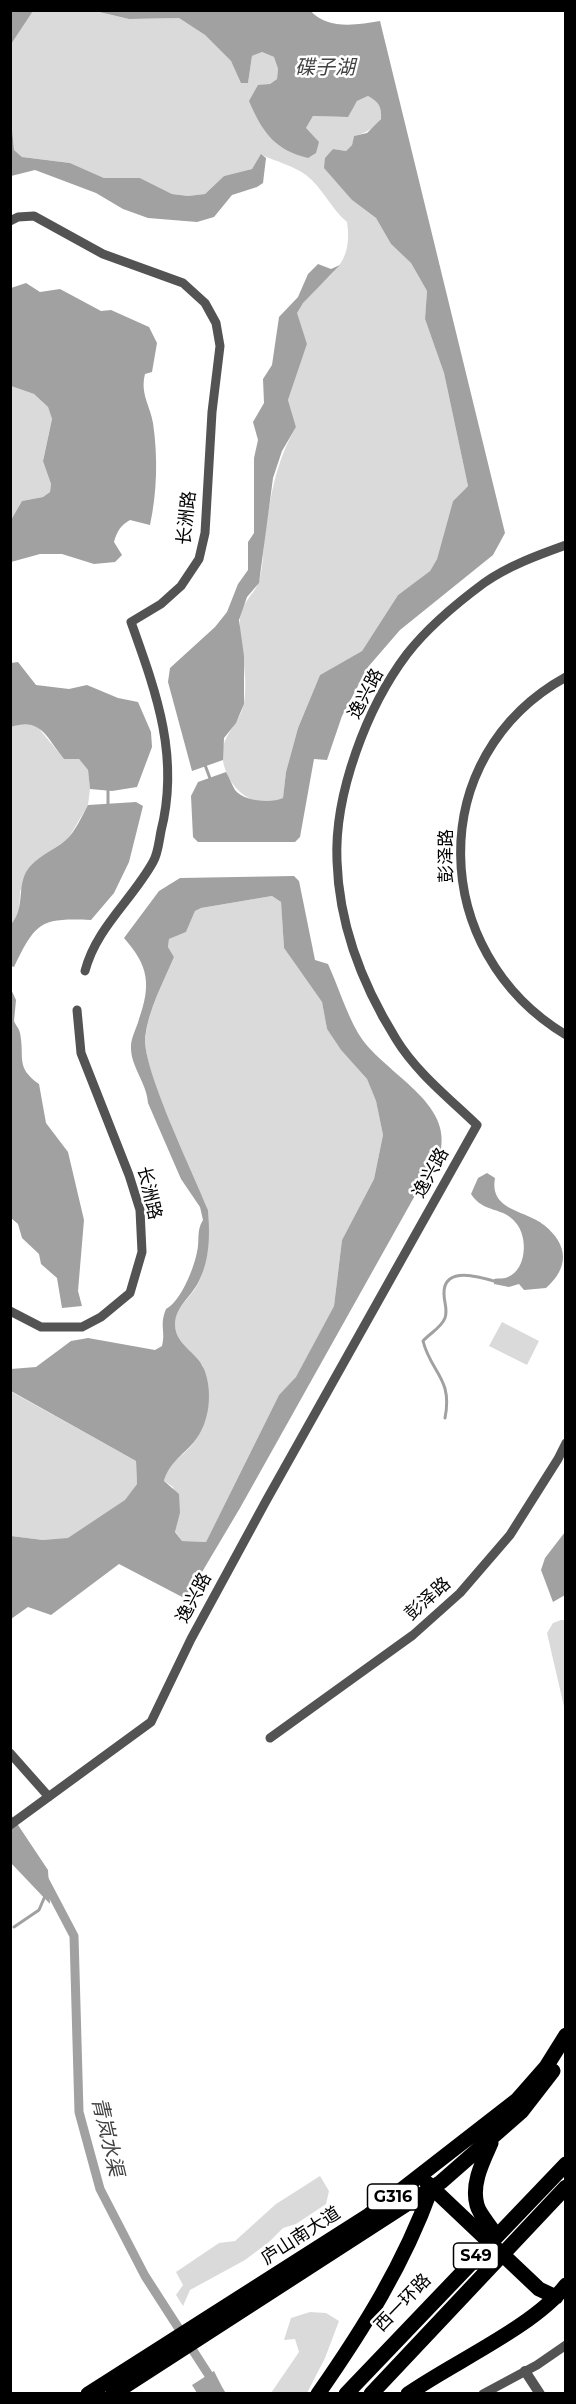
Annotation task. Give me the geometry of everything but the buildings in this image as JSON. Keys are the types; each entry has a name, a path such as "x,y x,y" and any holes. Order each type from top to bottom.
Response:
{"highway":[{"name":"庐山南大道","path":"200,2331 369,2215 517,2100 546,2067 566,2035"},
{"name":"庐山南大道","path":"88,2394 170,2350 436,2186 492,2139 543,2086 566,2052"},
{"path":"492,2139 479,2173 476,2193 477,2206 495,2234"},
{"path":"318,2394 390,2283 414,2237 436,2186 437,2162"},
{"name":"西一环路","path":"346,2394 387,2348 566,2164"},
{"path":"421,2175 495,2234 562,2296"},
{"path":"436,2186 539,2289 562,2296"},
{"name":"S49","path":"370,2394 566,2187"},
{"path":"408,2394 562,2296"},
{"name":"庐山南大道","path":"113,2394 170,2350"}],"street":[{"name":"长洲路","path":"10,221 18,217 34,216 103,254 183,283 205,303 216,323 219,346 212,412 205,533 200,559 175,592 161,604 131,622 167,739 170,781 166,814 154,861 108,923 94,946 85,971"},
{"name":"逸兴路","path":"10,1825 86,1772 151,1722 191,1639 266,1501 477,1125 429,1078 397,1041 374,1000 347,935 337,861 339,819 354,759 369,721 407,654 438,621 485,582 533,557 566,545"},
{"name":"彭泽路","path":"566,678 546,688 521,709 497,737 464,811 460,855 464,899 476,936 500,976 530,1008 566,1035"},
{"name":"长洲路","path":"10,1311 41,1327 82,1327 101,1317 130,1293 142,1252 140,1210 129,1175 81,1053 77,1010"},
{"name":"彭泽路","path":"270,1738 413,1635 460,1593 510,1535 558,1460 566,1443"},
{"path":"10,1754 49,1797"},
{"path":"483,2394 566,2345"},
{"path":"525,2371 540,2394"}],"shaded area":[{"path":"33,11 95,11 129,19 179,18 205,35 231,61 242,83 248,83 252,56 262,52 274,57 278,69 277,79 270,84 306,128 313,116 347,117 357,101 368,96 381,108 382,114 376,125 354,136 352,145 346,151 332,149 352,200 376,218 391,244 411,263 427,291 425,319 444,373 468,486 453,501 437,559 430,571 398,595 362,651 320,675 298,728 286,772 283,799 263,802 244,795 231,781 226,771 223,752 224,744 244,703 245,682 240,631 242,609 259,581 274,482 283,454 296,427 288,400 307,344 296,313 340,264 348,240 347,222 306,175 262,155 252,169 224,176 205,194 188,196 172,194 140,178 104,178 70,163 22,157 14,150 11,119 10,44"},
{"path":"11,386 34,394 48,407 52,419 43,460 51,484 50,492 43,497 22,501 11,520"},
{"path":"25,722 36,725 64,759 79,759 88,770 90,789 88,805 68,839 53,849 20,891 19,915 11,924 11,727"},
{"path":"272,896 281,902 284,948 322,1002 327,1029 341,1050 367,1079 376,1101 383,1135 374,1179 342,1240 334,1306 296,1378 279,1395 206,1542 182,1541 175,1531 180,1513 173,1487 164,1481 173,1463 190,1447 200,1433 203,1424 205,1395 203,1366 181,1342 175,1327 175,1319 178,1311 196,1288 204,1268 209,1227 208,1210 160,1098 152,1074 145,1039 153,1007 174,957 168,947 169,939 186,932 195,911 201,908"},
{"path":"502,1322 539,1341 527,1365 489,1346"},
{"path":"10,1391 136,1461 137,1484 125,1501 68,1539 43,1540 11,1536"},
{"path":"566,1620 565,1711 547,1633 553,1623"},
{"path":"320,2176 329,2191 326,2204 296,2224 283,2228 245,2260 190,2290 183,2306 176,2295 183,2285 176,2272 219,2243 235,2241 276,2204"},
{"path":"310,2312 326,2313 339,2321 325,2358 307,2393 271,2393 299,2352 295,2339 284,2340 291,2318"}],"water":[{"name":"碟子湖","path":"310,10 324,21 342,25 380,21 505,533 493,555 400,630 368,667 342,716 327,760 314,759 300,837 295,842 198,842 193,837 191,796 198,782 226,772 235,790 244,797 265,801 283,798 286,772 298,728 320,675 362,651 398,595 430,571 437,559 453,501 468,486 444,373 425,319 427,291 411,263 391,244 376,218 352,200 324,168 325,158 333,149 346,151 352,145 354,136 367,133 381,119 381,111 377,103 368,96 357,101 348,117 313,116 306,128 319,142 316,153 308,158 286,150 271,138 264,130 249,101 258,85 270,84 277,79 278,69 274,57 262,52 252,56 248,83 241,83 231,61 205,35 179,18 129,19 95,11"},
{"path":"10,11 33,11 11,44"},
{"path":"11,119 14,150 22,157 70,163 104,178 140,178 172,194 188,196 205,194 224,176 252,169 261,154 266,158 263,183 232,195 214,217 197,222 148,218 123,209 96,193 35,170 11,176"},
{"path":"318,264 331,269 340,265 303,303 297,313 307,344 288,400 296,427 282,451 273,478 259,583 247,597 239,620 244,656 244,704 236,723 224,738 223,760 192,771 168,682 170,668 215,627 227,612 238,584 248,570 248,542 254,533 254,458 258,440 253,422 264,403 263,379 272,365 279,317 298,297 308,274"},
{"path":"26,283 40,292 60,289 101,311 111,310 149,327 157,343 152,372 145,374 144,381 156,449 155,487 150,525 130,520 122,526 114,542 122,555 115,562 94,564 62,554 40,554 11,562 11,520 22,501 43,497 50,492 51,484 43,461 52,419 48,407 34,394 11,386 11,288"},
{"path":"18,662 36,685 69,689 87,685 118,698 138,702 151,732 152,747 137,787 112,791 90,789 88,770 79,759 64,759 42,731 36,727 21,725 11,727 11,663"},
{"path":"136,802 143,806 129,862 114,893 91,920 61,920 42,926 28,940 14,967 11,966 11,924 20,906 26,872 39,858 69,837 88,805"},
{"path":"294,876 299,881 315,960 328,964 358,1033 382,1061 412,1087 435,1115 441,1131 441,1149 240,1508 186,1599 119,1564 51,1615 28,1607 11,1619 11,1536 43,1540 68,1538 125,1500 137,1484 136,1461 11,1391 11,1369 36,1367 71,1341 88,1338 155,1350 162,1346 163,1320 166,1309 182,1292 197,1252 203,1220 200,1207 181,1179 148,1103 145,1088 131,1053 132,1040 143,1007 146,986 139,958 124,938 159,891 180,878","holes":["272,896 281,902 284,948 322,1002 327,1029 341,1050 367,1079 376,1101 383,1135 374,1179 342,1240 334,1306 296,1377 279,1395 206,1542 182,1541 175,1532 180,1513 179,1494 164,1481 173,1464 194,1442 204,1426 209,1397 204,1369 182,1343 175,1324 178,1312 203,1273 209,1237 208,1210 160,1097 152,1073 145,1038 153,1007 174,957 168,947 169,939 186,932 195,911"]},
{"path":"10,987 16,1000 14,1021 20,1033 22,1062 31,1078 39,1084 46,1123 68,1152 84,1220 78,1291 82,1306 62,1308 57,1278 41,1264 39,1254 22,1238 18,1224 11,1218"},
{"path":"487,1173 495,1178 495,1189 503,1203 544,1225 558,1240 562,1248 562,1265 559,1273 546,1288 524,1290 519,1284 509,1287 494,1284 494,1279 507,1278 519,1267 524,1244 520,1229 511,1218 482,1205 471,1194 478,1178"},
{"path":"565,1532 565,1595 553,1602 541,1570 545,1558"},
{"path":"10,1813 48,1870 50,1904 11,1863"},
{"path":"214,2371 225,2393 197,2393 192,2385"}],"waterway":[{"path":"205,765 211,781"},
{"path":"108,786 108,807"},
{"path":"445,1418 447,1405 444,1384 423,1341 438,1328 445,1318 445,1285 450,1279 464,1275 497,1282"},
{"name":"青岚水渠","path":"44,1879 74,1936 79,2112 100,2189 145,2276 221,2394"},
{"path":"14,1927 39,1910 45,1896"}]}
